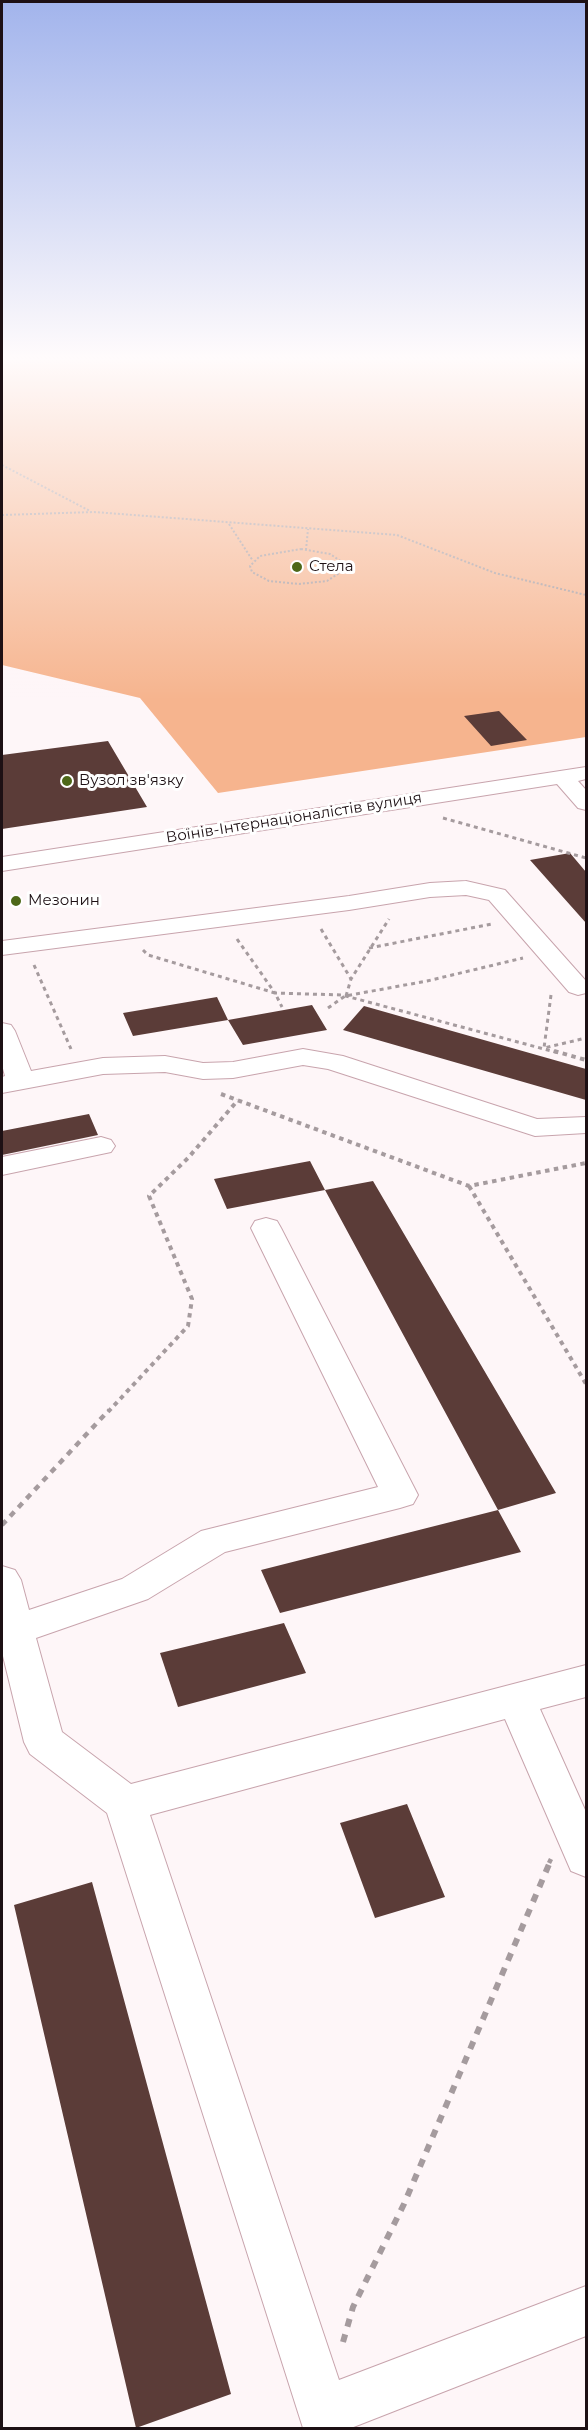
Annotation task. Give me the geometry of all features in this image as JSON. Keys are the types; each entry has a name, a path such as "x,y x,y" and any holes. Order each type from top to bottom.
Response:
{"street":[{"name":"Воїнів-Інтернаціоналістів вулиця","path":"2,864 586,773"},
{"path":"563,777 586,803"},
{"path":"2,948 320,907 430,890 466,888 497,895 578,987"},
{"path":"2,1031 11,1083 103,1066 165,1064 203,1071 233,1070 303,1057 333,1062 535,1128 582,1132"},
{"path":"2,1167 101,1146"},
{"path":"8,1632 135,1589 214,1541 400,1495 266,1228"},
{"path":"2,1580 8,1632 44,1742 126,1803 586,1680"},
{"path":"516,1699 586,1858"},
{"path":"124,1800 323,2412 586,2310"}],"path":[{"path":"18,473 94,512"},
{"path":"2,515 94,512 397,535 495,573 586,595"},
{"path":"229,523 253,561"},
{"path":"306,550 308,529"},
{"path":"306,550 330,554 345,564 344,570 327,581 299,585 283,584 259,577 252,572 250,567 253,561 271,552 306,550"},
{"path":"441,818 586,858"},
{"path":"345,996 351,979 390,917 399,895"},
{"path":"320,907 321,931 351,979"},
{"path":"369,948 519,919"},
{"path":"223,920 275,993 282,1007"},
{"path":"127,932 148,956 254,988 275,993 345,996 586,1060"},
{"path":"27,945 36,973 80,1070"},
{"path":"328,1008 345,996 427,981 546,951"},
{"path":"544,1048 550,995 578,987"},
{"path":"544,1048 586,1038"},
{"path":"217,1092 469,1186 586,1163"},
{"path":"2,1525 188,1326 192,1299 148,1196 188,1158 238,1100"},
{"path":"469,1186 586,1384"},
{"path":"341,2349 353,2307 404,2204 495,1995 568,1816"}],"shaded area":[{"path":"2,473 586,473 586,737 218,793 140,698 2,665"}],"building":[{"path":"499,711 527,740 491,746 464,716"},
{"name":"Вузол зв'язку","path":"108,741 147,807 2,829 2,755"},
{"path":"570,853 586,872 586,923 530,860"},
{"path":"217,997 228,1020 133,1036 123,1013"},
{"path":"312,1005 327,1030 243,1045 228,1020"},
{"path":"364,1006 586,1069 586,1100 343,1030"},
{"path":"89,1114 98,1135 2,1155 2,1131"},
{"path":"310,1161 325,1190 227,1209 214,1179"},
{"path":"373,1181 556,1493 498,1510 325,1190"},
{"path":"498,1510 521,1552 280,1613 261,1570"},
{"path":"284,1623 306,1673 178,1707 160,1653"},
{"path":"407,1804 445,1897 375,1918 340,1823"},
{"path":"92,1882 231,2394 136,2428 14,1905"}],"place":[{"name":"Стела","path":"297,567"},
{"name":"Вузол зв'язку","path":"67,781"},
{"name":"Мезонин","path":"16,901"}]}
